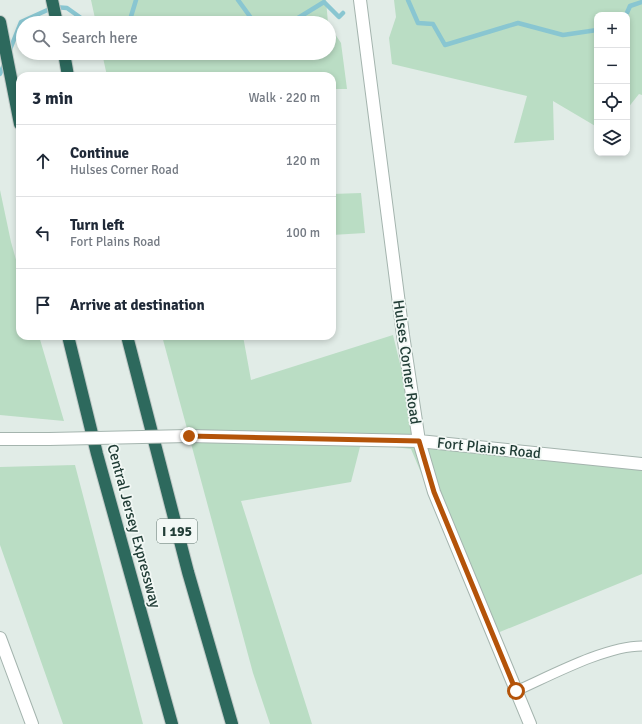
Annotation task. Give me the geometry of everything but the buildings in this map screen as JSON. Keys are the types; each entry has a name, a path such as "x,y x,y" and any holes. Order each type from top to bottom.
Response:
{"highway":[{"path":"52,0 55,16"},
{"path":"0,22 16,106"},
{"path":"65,60 67,72"},
{"name":"Central Jersey Expressway","path":"69,340 97,454 172,724"},
{"name":"I 195","path":"128,340 188,572 232,724"}],"street":[{"name":"Hulses Corner Road","path":"361,2 403,335 419,441 434,492 530,724"},
{"name":"Fort Plains Road","path":"0,439 189,436 419,441 642,464"},
{"path":"0,638 32,724"}],"lane":[{"path":"516,691 590,658 626,648 642,646"}],"green space":[{"path":"91,0 326,0 327,16 94,16"},
{"path":"394,0 642,0 642,95 639,94 630,105 630,12 594,12 594,125 553,101 554,140 514,143 527,96 392,64 389,38 396,17"},
{"path":"336,36 341,43 347,89 336,89 336,72 106,72 104,60 336,60"},
{"path":"0,190 16,260 16,340 40,340 64,421 0,415"},
{"path":"361,193 365,233 336,235 336,194"},
{"path":"393,335 418,438 642,465 642,574 490,636 411,449 361,443 351,482 241,501 312,724 270,724 253,673 163,340 244,340 251,380"},
{"path":"75,465 143,724 63,724 0,545 0,467"}],"waterway":[{"path":"131,16 136,0"},
{"path":"238,0 250,16"},
{"path":"408,0 418,23 433,24 445,45 518,23 563,35 594,30"},
{"path":"301,16 324,2 339,17 343,13"},
{"path":"627,12 630,6 642,2"},
{"path":"34,16 54,7 67,8 78,16"},
{"path":"9,52 16,34"},
{"path":"0,74 5,62"}],"route":[{"path":"189,436 419,441 434,492 516,691"}]}
